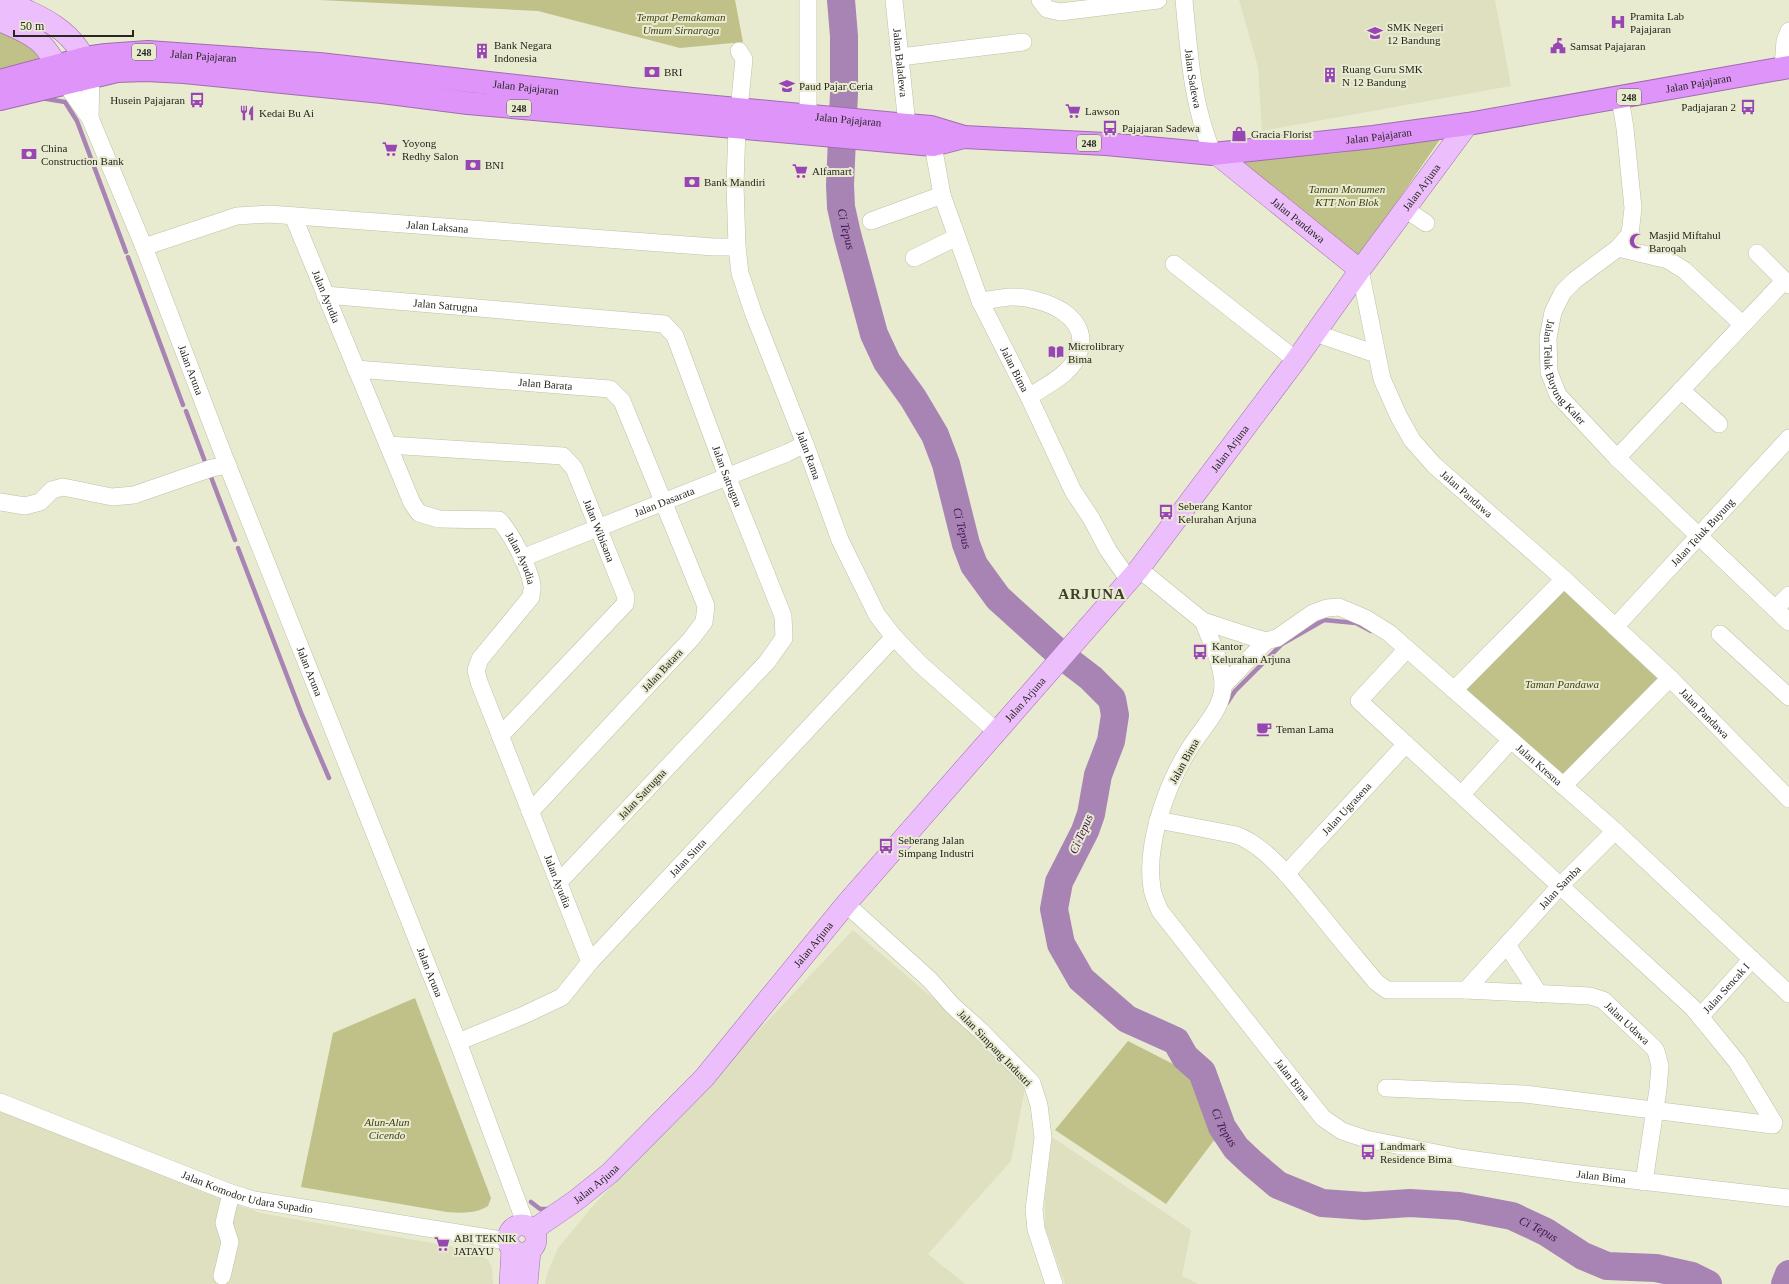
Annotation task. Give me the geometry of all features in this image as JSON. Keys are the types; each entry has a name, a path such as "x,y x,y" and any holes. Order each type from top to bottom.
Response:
{"highway":[{"name":"Jalan Pajajaran","path":"76,73 106,55 148,52 320,64 738,119 842,127 907,125 931,127 964,136 1106,144 1213,154 1373,137 1468,124 1786,68"},
{"path":"0,81 76,73"},
{"path":"0,99 76,73"},
{"name":"Jalan Pajajaran","path":"738,119 808,116 842,127 933,145 964,136"}],"main road":[{"path":"2,0 39,15 53,23 69,36 76,73"},
{"path":"0,21 32,36 76,73"},
{"name":"Jalan Arjuna","path":"530,1228 575,1201 610,1173 704,1078 846,904 996,731 1073,646 1134,574 1296,360 1360,270 1468,124"},
{"name":"Jalan Pandawa","path":"1213,154 1220,157 1360,270"},
{"path":"516,1247 534,1247 536,1241 530,1228"},
{"path":"510,1284 516,1247"},
{"path":"516,1247 527,1284"}],"street":[{"path":"808,0 808,116"},
{"name":"Jalan Baladewa","path":"894,0 907,125"},
{"path":"1040,0 1047,9 1060,12 1158,0"},
{"name":"Jalan Sadewa","path":"1184,0 1196,98 1203,131 1213,154"},
{"path":"1786,68 1785,41 1789,31"},
{"path":"900,57 1023,42"},
{"name":"Jalan Rama","path":"739,51 744,59 738,119 735,184 737,247 740,273 753,312 805,444 840,540 877,615 894,637 920,664 996,731"},
{"name":"Jalan Aruna","path":"76,73 90,118"},
{"name":"Jalan Aruna","path":"76,73 90,118 144,247 222,464 458,1042 530,1228"},
{"name":"Jalan Teluk Buyung Kaler","path":"1620,98 1625,128 1633,208 1630,234 1618,248 1575,280 1563,292 1553,312 1548,338 1549,372 1558,395 1617,458 1789,622"},
{"name":"Jalan Bima","path":"933,145 942,195 980,301 1029,397 1073,491 1091,518 1108,550 1134,574 1203,621 1266,640"},
{"path":"871,221 942,195"},
{"path":"1405,209 1426,223"},
{"name":"Jalan Laksana","path":"144,247 237,216 262,214 714,247 737,247"},
{"name":"Jalan Ayudia","path":"293,216 412,503 419,513 439,519 499,520 508,530 522,558 532,585 531,597 480,659 476,670 478,682 590,962"},
{"path":"914,258 957,237"},
{"path":"1618,248 1668,260 1684,270 1742,324"},
{"path":"1617,458 1742,324 1787,283 1757,254"},
{"path":"1174,264 1296,360"},
{"name":"Jalan Pandawa","path":"1360,270 1382,379 1399,417 1412,440 1434,465 1564,579 1670,678 1789,799"},
{"name":"Jalan Satrugna","path":"326,295 664,324 674,336 727,476 783,616 784,638 767,662 559,882"},
{"path":"980,301 1011,297 1032,300 1057,307 1070,316 1079,329 1081,344 1076,359 1067,371 1029,397"},
{"path":"1315,333 1376,354"},
{"name":"Jalan Barata","path":"356,369 610,389 622,401 663,500"},
{"path":"1681,390 1719,424"},
{"name":"Jalan Teluk Buyung","path":"1615,627 1789,438"},
{"name":"Jalan Dasarata","path":"522,558 663,500 787,453 805,444"},
{"name":"Jalan Wibisana","path":"388,445 563,456 574,468 626,597 625,604 500,736"},
{"path":"0,502 25,506 40,502 52,490 58,487 112,497 134,495 222,464"},
{"name":"Jalan Batara","path":"530,812 704,622 706,606 663,500"},
{"path":"1454,690 1564,579"},
{"path":"1776,609 1789,595"},
{"name":"Jalan Kresna","path":"1266,640 1277,638 1313,613 1327,608 1339,607 1378,626 1407,649 1615,831 1789,994"},
{"name":"Jalan Bima","path":"1203,621 1222,672 1223,686 1219,702 1174,774 1158,820 1151,866 1152,889 1160,911 1323,1118 1342,1131 1366,1139 1461,1158 1644,1182 1789,1198"},
{"path":"1720,634 1789,697"},
{"name":"Jalan Sinta","path":"458,1042 524,1015 562,997 590,962 894,637"},
{"path":"1223,686 1266,640"},
{"path":"1386,1088 1524,1094 1774,1125 1737,1062 1693,1008 1462,794 1359,701 1407,649"},
{"path":"1563,786 1670,678"},
{"path":"1462,794 1511,740"},
{"name":"Jalan Ugrasena","path":"1286,874 1406,744"},
{"name":"Jalan Udawa","path":"1158,820 1246,838 1286,874 1380,987 1387,990 1466,990 1590,996 1603,1000 1654,1048 1660,1066 1644,1182"},
{"name":"Jalan Samba","path":"1466,990 1561,885 1615,831"},
{"name":"Jalan Simpang Industri","path":"846,904 930,980 1032,1083 1039,1105 1043,1137 1034,1210 1036,1229 1054,1284"},
{"path":"1507,945 1539,994"},
{"name":"Jalan Sencak I","path":"1700,1017 1752,959"},
{"name":"Jalan Komodor Udara Supadio","path":"0,1102 231,1193 254,1200 516,1247"},
{"path":"222,1276 230,1242 224,1223 231,1193"}],"shaded area":[{"name":"SMK Negeri 12 Bandung","path":"1239,0 1495,0 1511,86 1262,131 1258,67"},
{"path":"853,930 1027,1078 1011,1161 928,1254 965,1284 545,1284 547,1274 558,1248 591,1208"},
{"path":"0,1111 260,1213 472,1250 488,1260 492,1268 493,1284 0,1284"},
{"path":"1052,1137 1191,1230 1182,1276 1198,1284 1065,1284 1045,1227 1045,1198"}],"green space":[{"name":"Tempat Pemakaman Umum Sirnaraga","path":"320,0 735,0 743,42 680,48 538,11"},
{"path":"0,28 41,53 38,58 24,68 0,74"},
{"name":"Taman Monumen KTT Non Blok","path":"1441,138 1357,260 1231,162 1338,153"},
{"name":"Taman Pandawa","path":"1562,589 1660,681 1564,778 1463,689"},
{"name":"Alun-Alun Cicendo","path":"415,998 491,1198 488,1206 473,1212 447,1212 301,1187 333,1033"},
{"path":"1128,1041 1177,1066 1194,1079 1215,1139 1166,1204 1055,1130"}],"waterway":[{"name":"Ci Tepus","path":"841,0 844,36 844,93 840,185 841,207 874,334 887,362 913,398 935,435 946,464 966,544 974,565 998,598 1061,655 1091,678 1112,699 1115,715 1111,741 1098,775 1091,814 1085,831 1059,882 1054,909 1061,944 1081,979 1127,1019 1176,1041 1185,1057 1202,1072 1222,1127 1236,1148 1278,1185 1322,1203 1365,1206 1410,1203 1459,1206 1512,1216 1546,1232 1583,1256 1607,1266 1656,1268 1692,1276 1708,1284"},
{"path":"41,98 65,102 77,121 126,252"},
{"path":"128,257 183,405"},
{"path":"186,411 207,467"},
{"path":"211,477 235,540"},
{"path":"238,548 302,715 329,778"},
{"path":"1227,703 1235,691 1282,644 1324,620 1356,623 1371,631"},
{"path":"531,1202 540,1209 551,1209"},
{"name":"Ci Tepus","path":"1785,1284 1789,1274"}],"place":[{"name":"Pramita Lab Pajajaran","path":"1618,22"},
{"name":"SMK Negeri 12 Bandung","path":"1375,33"},
{"name":"Samsat Pajajaran","path":"1558,46"},
{"name":"Bank Negara Indonesia","path":"482,51"},
{"name":"BRI","path":"652,72"},
{"name":"Ruang Guru SMK N 12 Bandung","path":"1330,75"},
{"name":"Paud Pajar Ceria","path":"787,86"},
{"name":"Husein Pajajaran","path":"197,100"},
{"name":"Padjajaran 2","path":"1748,107"},
{"name":"Lawson","path":"1073,111"},
{"name":"Kedai Bu Ai","path":"247,113"},
{"name":"Pajajaran Sadewa","path":"1110,128"},
{"name":"Gracia Florist","path":"1239,134"},
{"name":"Yoyong Redhy Salon","path":"390,149"},
{"name":"China Construction Bank","path":"29,154"},
{"name":"BNI","path":"473,165"},
{"name":"Alfamart","path":"800,171"},
{"name":"Bank Mandiri","path":"692,182"},
{"name":"Masjid Miftahul Baroqah","path":"1637,241"},
{"name":"Microlibrary Bima","path":"1056,352"},
{"name":"Seberang Kantor Kelurahan Arjuna","path":"1166,512"},
{"name":"Kantor Kelurahan Arjuna","path":"1200,652"},
{"name":"Teman Lama","path":"1264,729"},
{"name":"Seberang Jalan Simpang Industri","path":"886,846"},
{"name":"Landmark Residence Bima","path":"1368,1152"},
{"name":"ABI TEKNIK JATAYU","path":"442,1244"}],"district":[{"name":"ARJUNA","path":"1092,594"}]}
